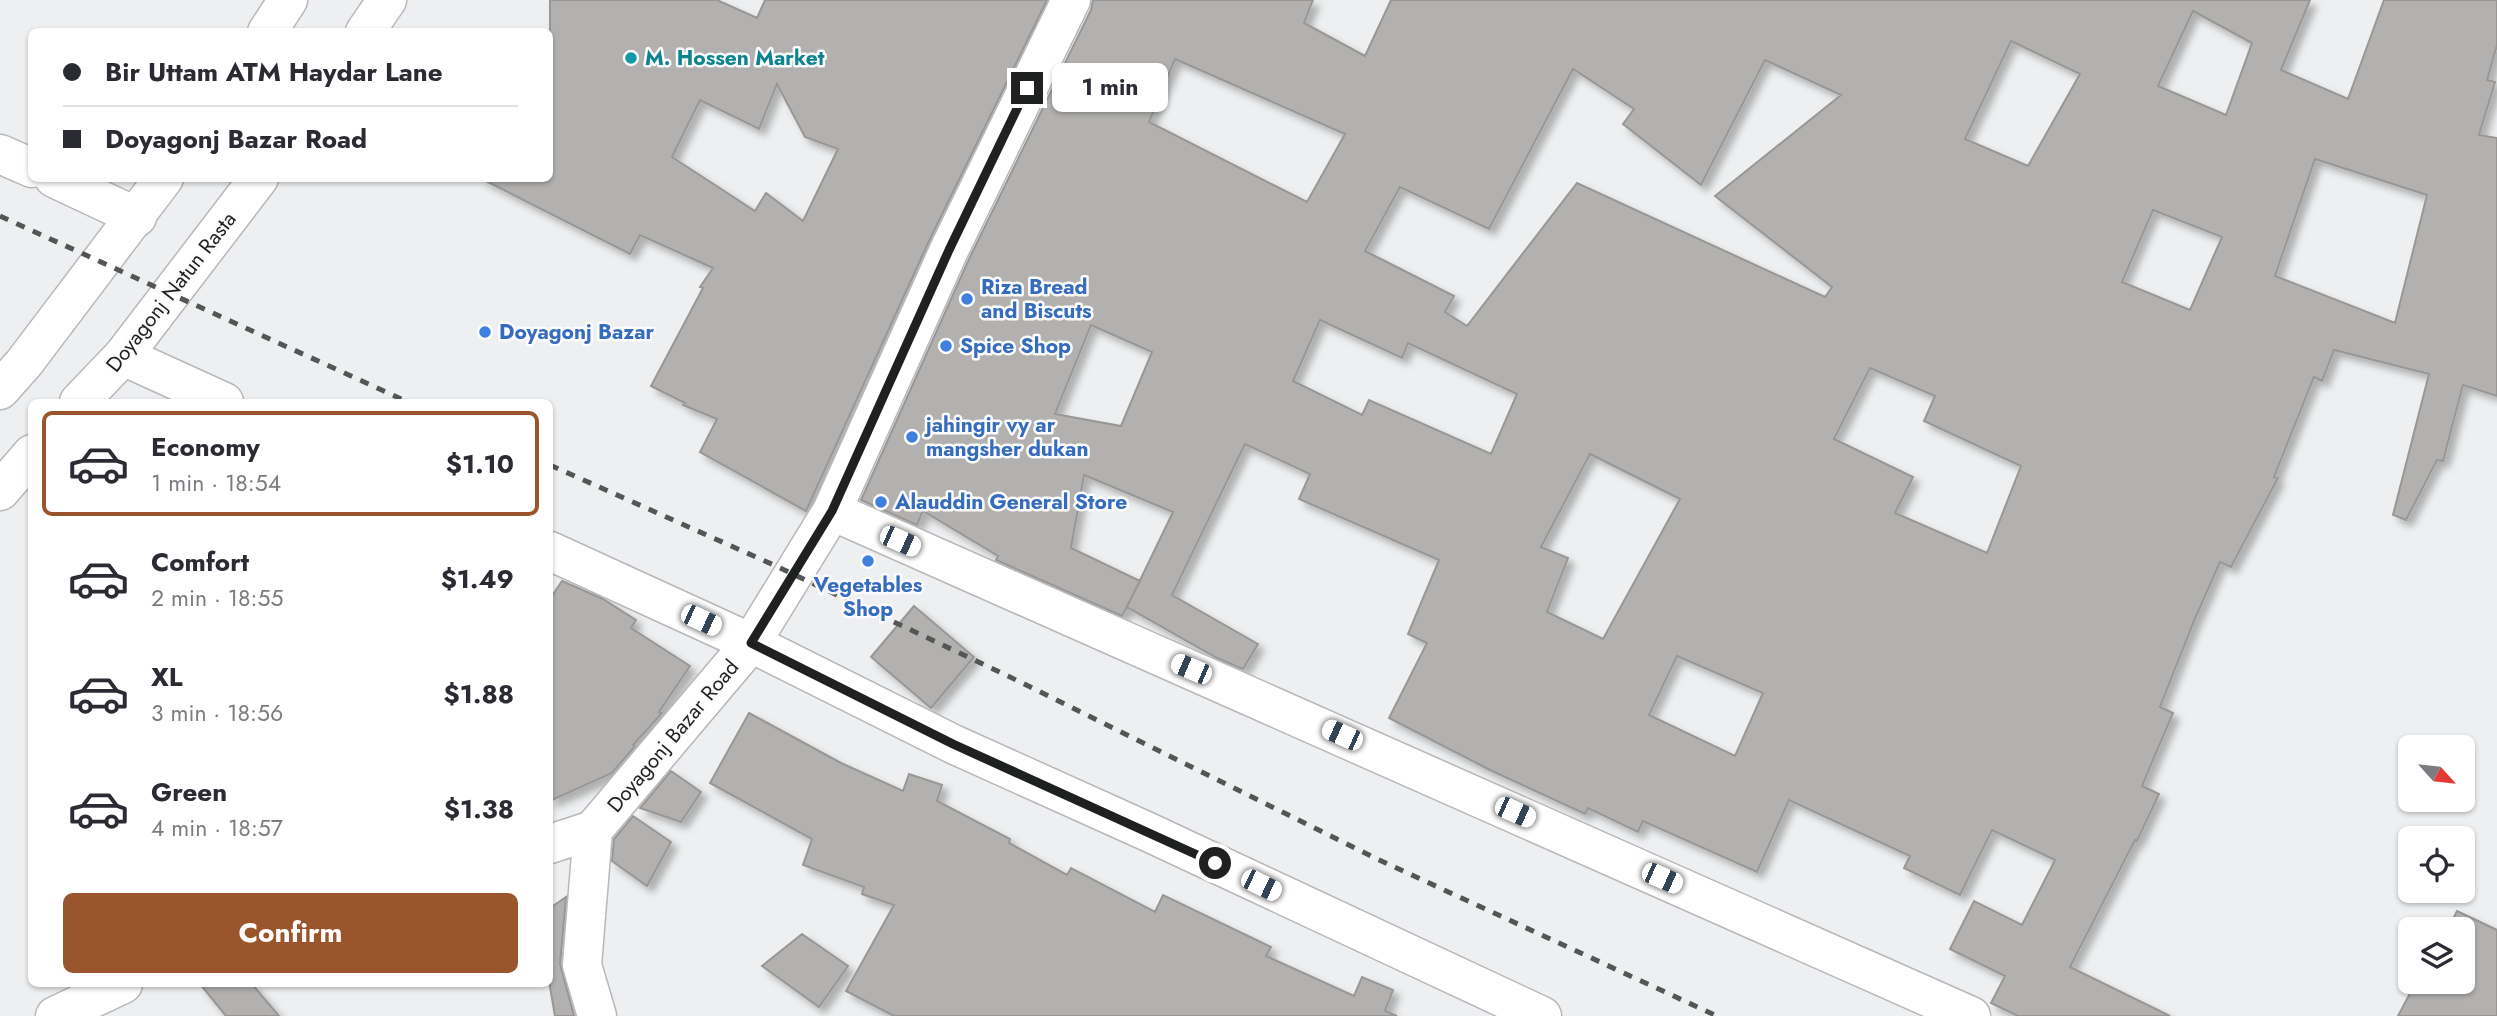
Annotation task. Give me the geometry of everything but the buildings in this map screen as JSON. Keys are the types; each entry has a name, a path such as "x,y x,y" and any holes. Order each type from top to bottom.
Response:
{"street":[{"path":"270,28 288,0"},
{"path":"368,28 387,0"},
{"name":"Doyagonj Bazar Road","path":"553,843 593,830 751,643 832,511 949,250 1071,0"},
{"path":"0,153 28,166"},
{"path":"63,182 137,216"},
{"path":"0,390 24,363 161,182"},
{"name":"Doyagonj Natun Rasta","path":"82,399 123,356 256,182"},
{"path":"123,356 217,399"},
{"path":"0,491 28,459"},
{"path":"832,511 1971,1016"},
{"path":"553,552 751,643 953,744 1542,1016"},
{"path":"593,830 582,965 597,1016"},
{"path":"55,1016 117,987"}],"railway":[{"path":"0,216 401,399"},
{"path":"553,466 776,566 1008,676 1375,858 1717,1016"}],"place":[{"name":"M. Hossen Market","path":"631,58"},
{"name":"Riza Bread and Biscuts","path":"967,299"},
{"name":"Doyagonj Bazar","path":"485,332"},
{"name":"Spice Shop","path":"946,346"},
{"name":"jahingir vy ar mangsher dukan","path":"912,437"},
{"name":"Alauddin General Store","path":"881,502"},
{"name":"Vegetables Shop","path":"868,561"}],"route":[{"path":"1027,88 949,250 832,511 751,643 953,744 1215,863"}]}
